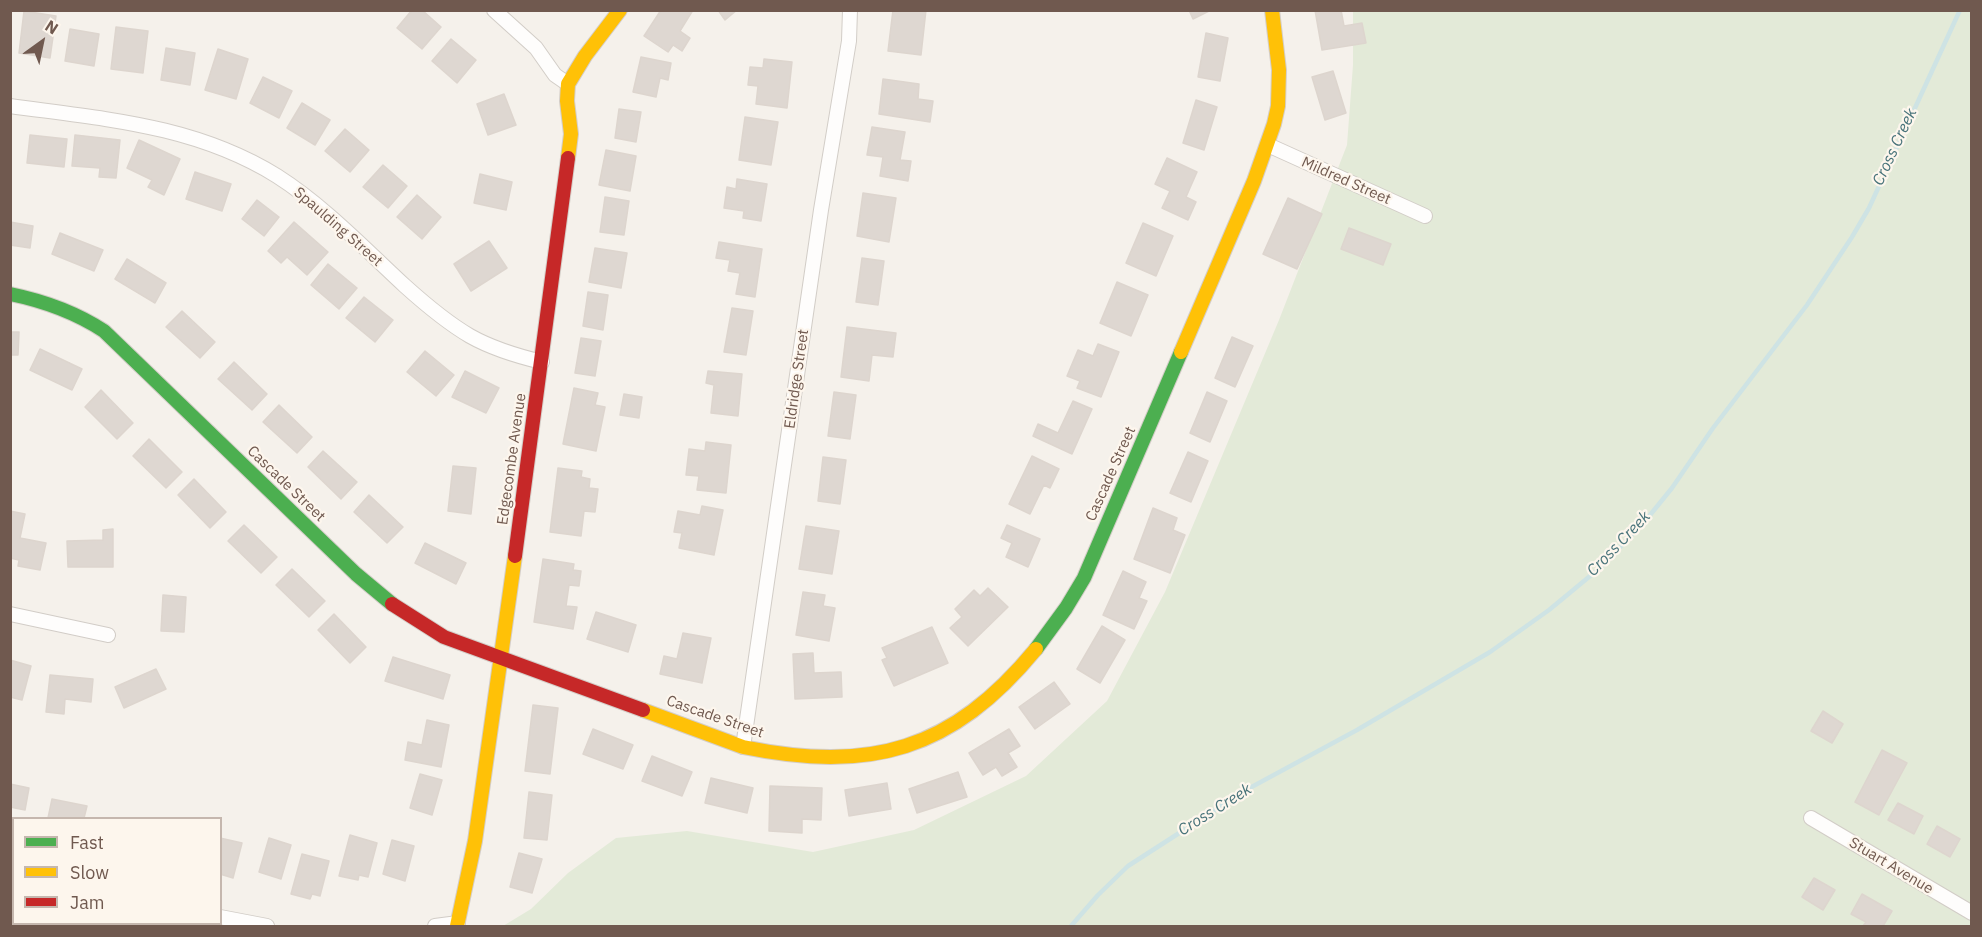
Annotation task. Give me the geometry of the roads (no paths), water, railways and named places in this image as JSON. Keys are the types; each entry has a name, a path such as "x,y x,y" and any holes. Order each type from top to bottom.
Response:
{"street":[{"path":"494,10 536,48 555,75 568,84 585,56 620,10"},
{"name":"Eldridge Street","path":"743,747 849,40 850,10"},
{"name":"Cascade Street","path":"10,294 46,302 77,314 104,331 380,596 425,627 444,637 743,747 806,758 872,755 903,747 933,735 952,724 996,691 1027,661 1066,608 1084,578 1268,145 1278,105 1280,72 1278,39 1272,10"},
{"name":"Edgecombe Avenue","path":"457,925 475,841 542,362 571,134 567,101 568,84"},
{"name":"Spaulding Street","path":"10,106 147,126 189,136 249,160 313,202 442,318 470,336 499,350 542,362"},
{"name":"Mildred Street","path":"1268,145 1425,216"},
{"path":"10,614 108,635"},
{"name":"Stuart Avenue","path":"1811,818 1971,913"},
{"path":"222,917 267,927"},
{"path":"435,927 457,925"}],"waterway":[{"name":"Cross Creek","path":"1071,926 1128,866 1246,790 1357,730 1490,652 1549,610 1601,567 1646,520 1672,488 1713,428 1807,305 1852,237 1869,208 1960,10"}]}
